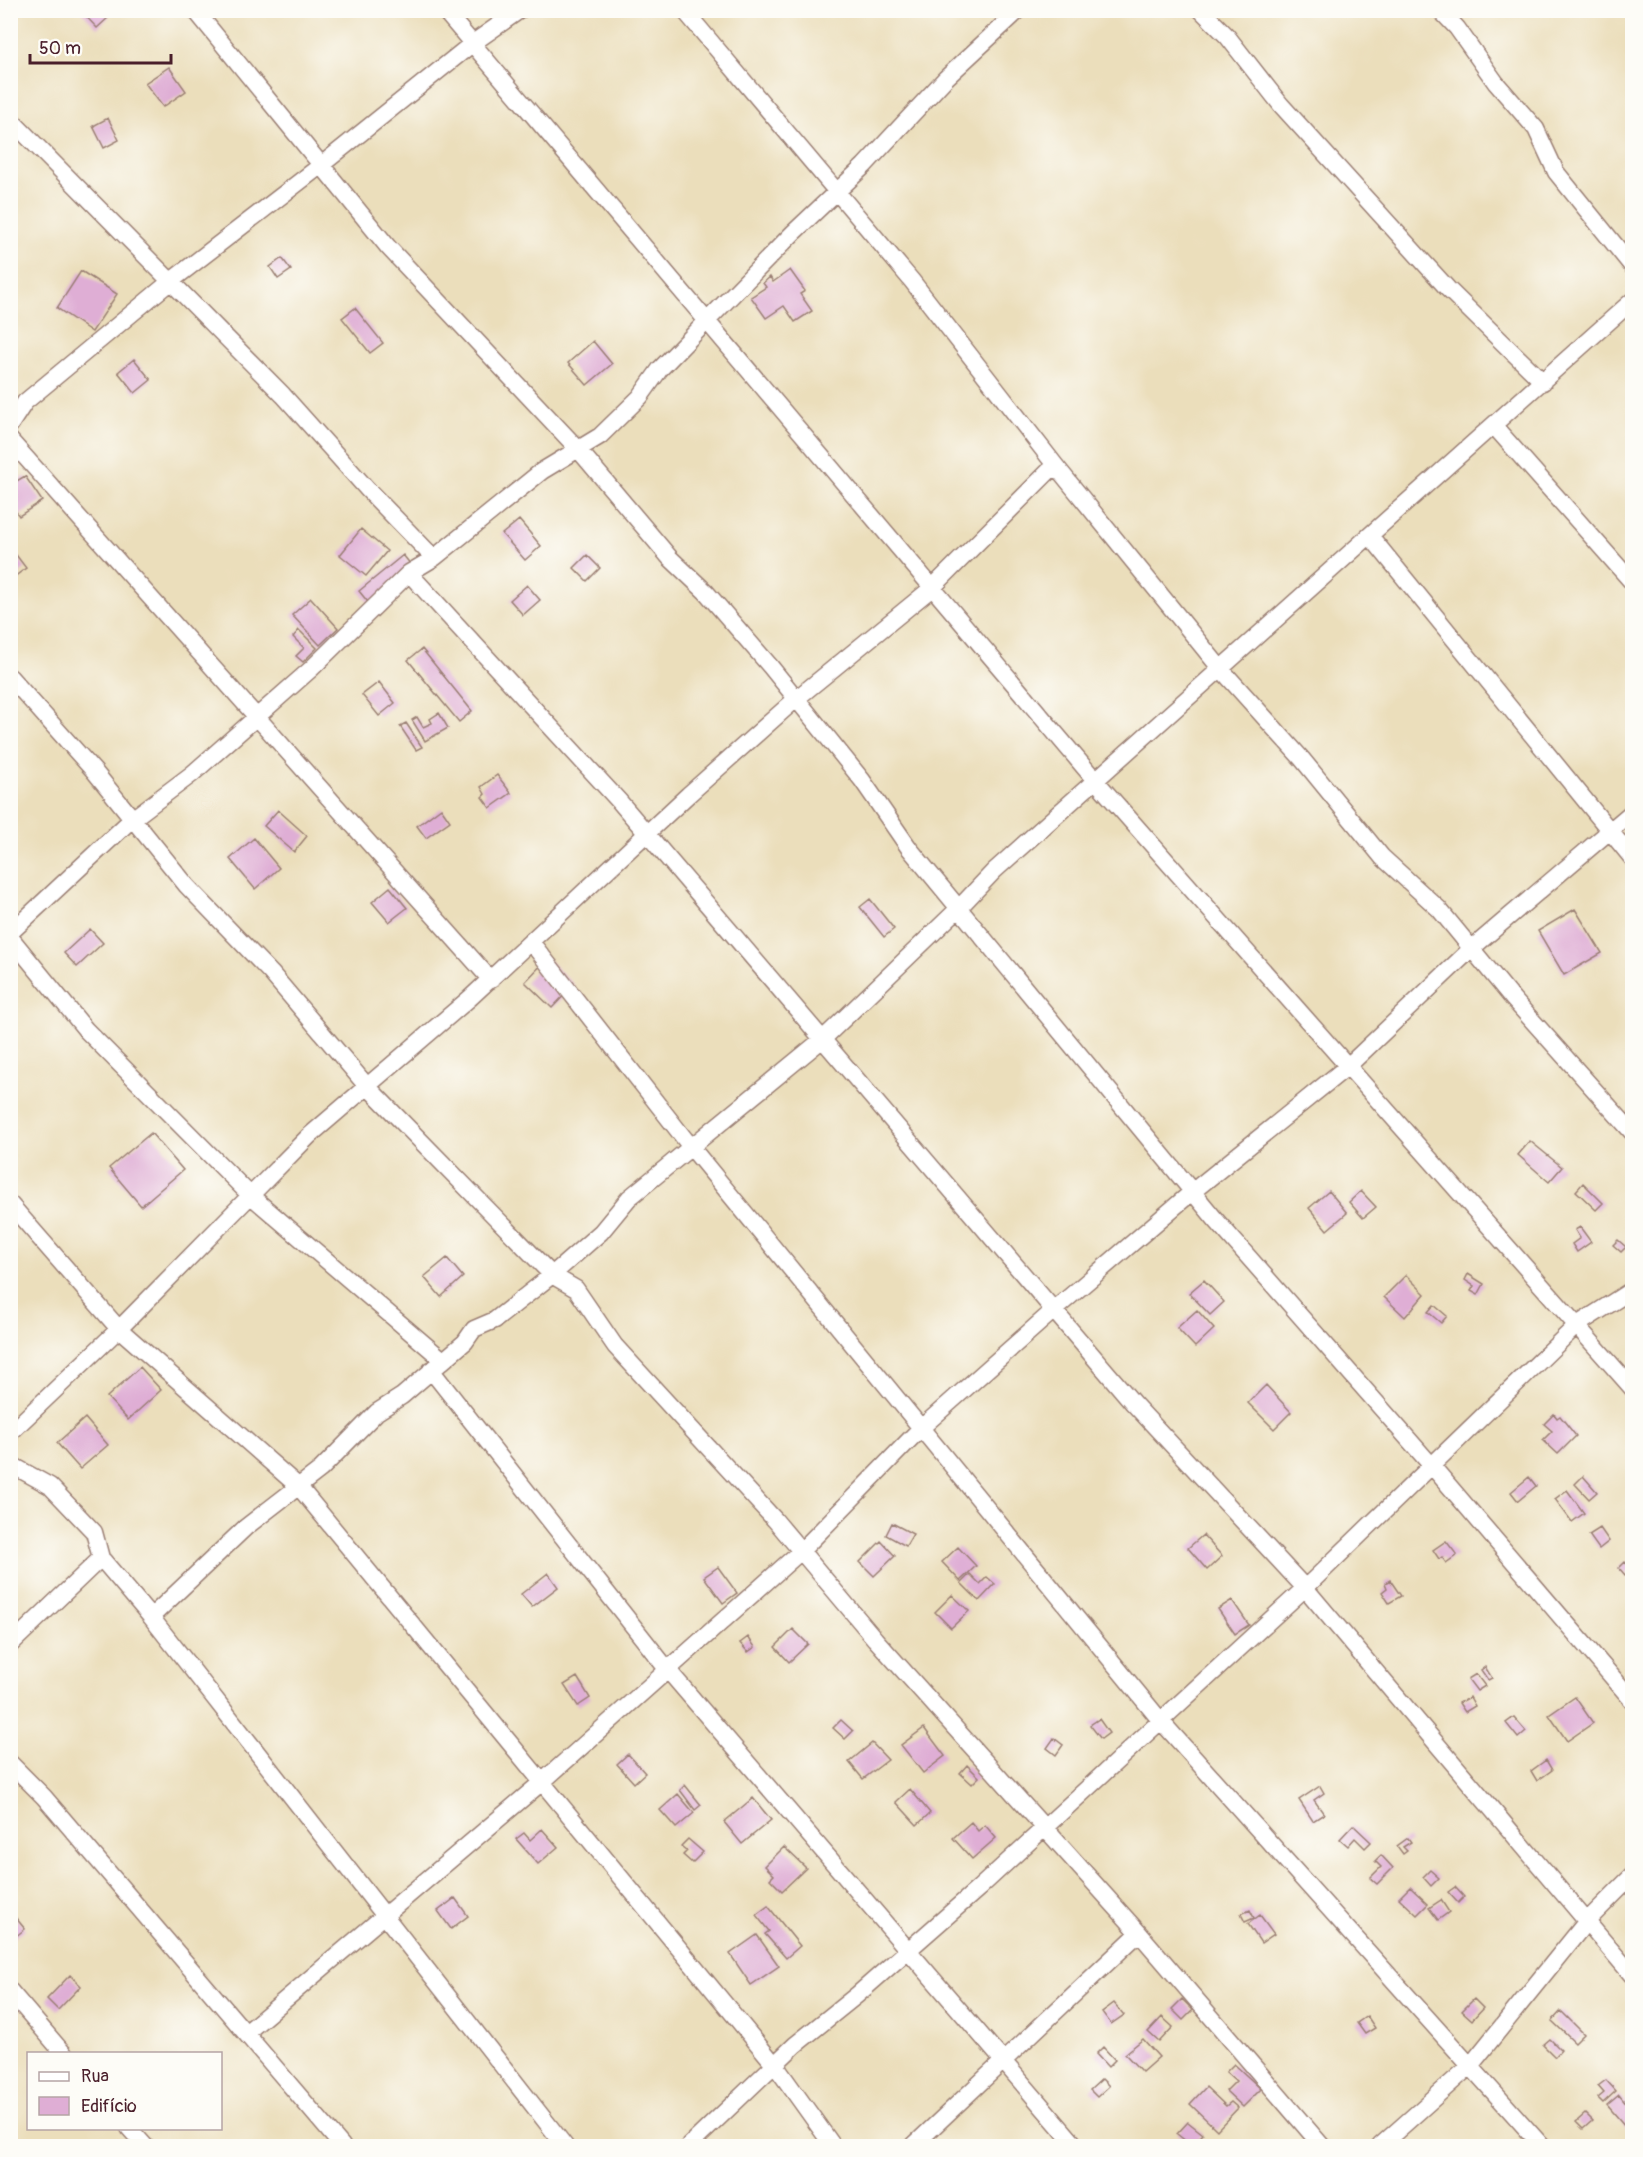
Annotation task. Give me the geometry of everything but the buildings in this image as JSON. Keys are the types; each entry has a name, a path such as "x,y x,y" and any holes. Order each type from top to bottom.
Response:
{"street":[{"path":"195,10 388,247 578,449 670,558 706,592 862,780 909,849 1192,1192 1432,1466 1632,1700"},
{"path":"444,10 1095,780 1632,1388"},
{"path":"10,424 25,402 171,281 320,166 473,43 520,10"},
{"path":"684,10 912,281 1055,465 1220,668 1302,759 1382,856 1439,909 1632,1132"},
{"path":"10,933 131,820 192,774 311,669 409,573 434,558 542,471 600,436 640,397 660,369 706,322 864,166 946,78 1019,10"},
{"path":"1201,10 1227,36 1281,105 1307,130 1448,289 1543,382"},
{"path":"1440,10 1457,28 1496,82 1536,129 1556,172 1632,266"},
{"path":"10,119 283,395 368,490 434,558"},
{"path":"151,1617 246,1527 321,1469 377,1412 402,1396 465,1342 474,1329 495,1320 552,1275 601,1232 629,1198 824,1038 958,909 993,872 1632,302"},
{"path":"1494,426 1632,582"},
{"path":"10,440 491,980"},
{"path":"10,1433 118,1329 309,1136 491,980 796,699 933,588 1055,465"},
{"path":"1371,537 1632,858"},
{"path":"409,573 648,834 1133,1403 1305,1588 1632,1975"},
{"path":"10,676 94,771 131,820 219,920 271,973 366,1085 552,1275 576,1289 615,1346 801,1551 875,1639 1139,1933 1322,2146"},
{"path":"246,2032 542,1782 801,1551 921,1428 1054,1310 1192,1192 1348,1066 1472,949 1632,812"},
{"path":"10,937 86,1030 250,1195 437,1365 667,1669 1076,2146"},
{"path":"531,942 691,1148 1160,1720 1542,2146"},
{"path":"10,1204 118,1329 299,1487 775,2065 833,2146"},
{"path":"689,2146 775,2065 1044,1828 1305,1588 1577,1325 1632,1290"},
{"path":"10,1464 51,1486 94,1532 101,1558 151,1617 565,2146"},
{"path":"10,1645 101,1558"},
{"path":"10,1763 44,1797 342,2146"},
{"path":"1380,2146 1470,2066 1587,1921 1632,1876"},
{"path":"913,2146 957,2108 1002,2060 1139,1933"},
{"path":"10,1991 62,2052"},
{"path":"131,2130 145,2146"}]}
